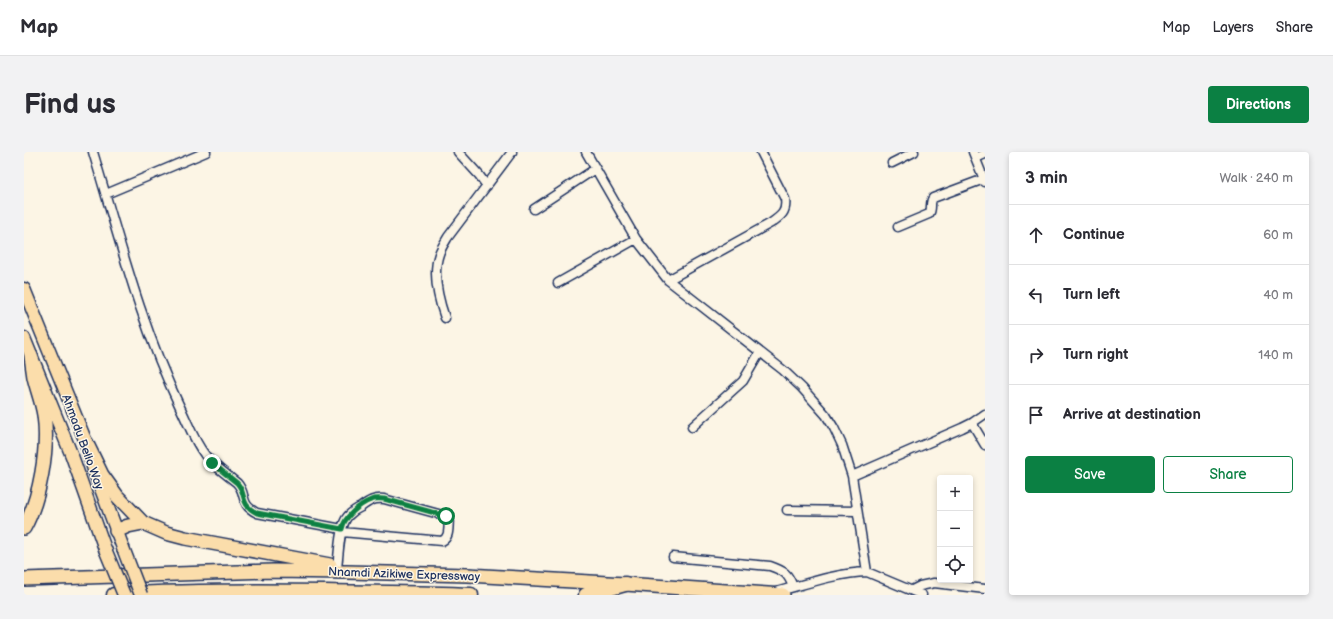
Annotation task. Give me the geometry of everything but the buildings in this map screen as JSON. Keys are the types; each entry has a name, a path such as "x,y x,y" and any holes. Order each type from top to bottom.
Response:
{"highway":[{"path":"24,528 33,505 42,472 45,426 44,414 34,377 31,356"},
{"path":"86,442 102,474 117,496 143,523 166,533 185,538 323,563 342,570"},
{"path":"116,531 128,526 143,523"},
{"name":"Nnamdi Azikiwe Expressway","path":"24,578 342,570 468,575 768,593 788,591"},
{"path":"586,595 625,584"},
{"name":"Nnamdi Azikiwe Expressway","path":"114,595 156,593 285,592 432,593 471,595"}],"main road":[{"name":"Ahmadu Bello Way","path":"24,289 86,442 94,470 141,595"},
{"name":"Ahmadu Bello Way","path":"24,338 72,456 105,549 124,595"}],"street":[{"path":"93,152 133,287 158,357 172,390 200,449 212,463 240,486 244,501 248,508 257,513 342,531 442,541 446,539 448,534 449,519 446,516 384,499 378,498 371,500 347,517 343,525 342,531 342,570"},
{"path":"106,194 206,152"},
{"path":"458,152 479,175 486,186"},
{"path":"445,318 436,283 436,268 440,252 448,237 512,152"},
{"path":"586,152 636,239 668,280 792,378 826,415 842,445 852,476 867,572"},
{"path":"668,280 780,217 786,206 784,199 761,152"},
{"path":"892,163 914,152"},
{"path":"898,227 929,214 933,198 985,180 974,155 985,154"},
{"path":"534,209 595,169"},
{"path":"558,283 636,239"},
{"path":"692,427 740,384 760,352"},
{"path":"852,476 972,423 985,414"},
{"path":"972,423 985,445"},
{"path":"787,510 857,512"},
{"path":"672,557 770,566 784,573 790,578 788,591 837,576 867,572 922,595"},
{"path":"912,590 920,586 934,583 985,589"}],"route":[{"path":"212,463 240,486 244,501 248,508 257,513 342,529 347,517 371,500 378,498 446,516"}]}
